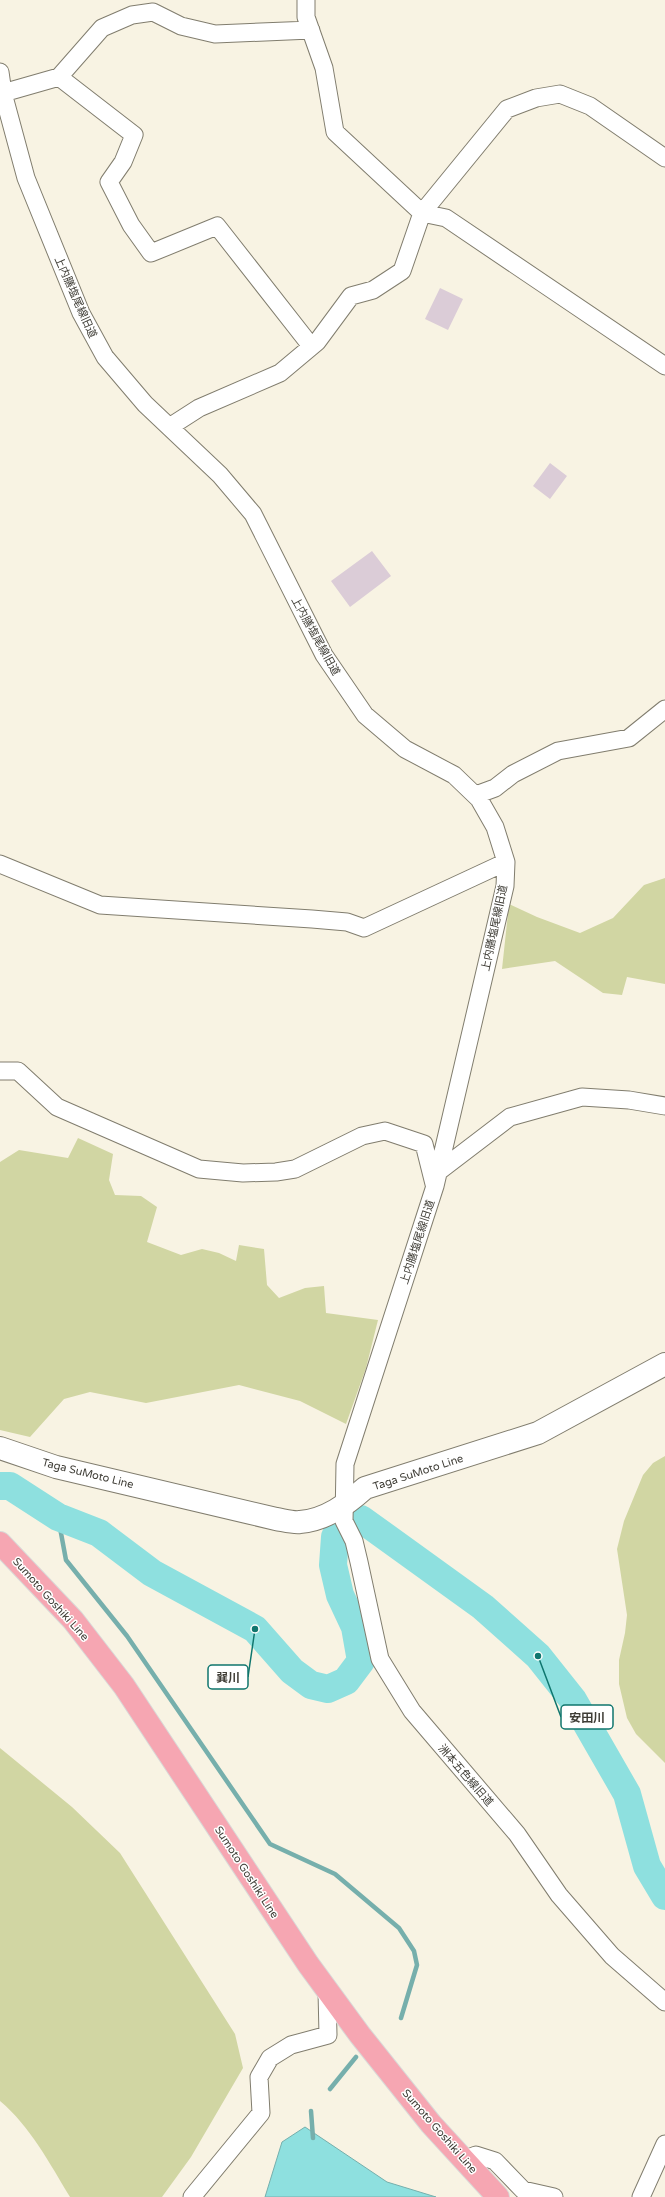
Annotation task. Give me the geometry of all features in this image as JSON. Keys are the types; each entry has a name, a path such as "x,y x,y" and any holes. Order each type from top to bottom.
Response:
{"main road":[{"name":"Taga SuMoto Line","path":"0,1448 56,1467 276,1519 300,1522 326,1515 345,1514 365,1488 538,1433 665,1364"},
{"name":"Sumoto Goshiki Line","path":"0,1543 72,1620 124,1686 327,1990 431,2124 498,2197"}],"street":[{"path":"306,0 306,17 324,68 335,132 422,213 446,218 665,366"},
{"path":"3,93 59,77 102,28 132,14 153,12 181,26 215,34 311,30"},
{"name":"上内膳塩尾線旧道","path":"0,72 3,93 26,178 81,313 105,357 145,404 171,426 220,475 253,514 324,655 356,704 377,728 405,749 454,775 476,795 495,827 506,862 505,886 436,1179 345,1464 345,1514"},
{"path":"59,77 134,135 123,162 109,182 131,225 151,253 217,226 311,346"},
{"path":"171,426 198,408 280,373 311,346 351,296 373,290 402,271 422,213 507,109 536,98 560,94 590,106 665,158"},
{"path":"476,795 495,788 513,774 558,751 629,738 665,709"},
{"path":"0,864 100,905 347,922 364,928 506,862"},
{"path":"0,1071 18,1071 57,1107 199,1169 243,1173 276,1172 295,1169 362,1136 385,1131 424,1144 436,1179 510,1117 582,1097 629,1100 665,1106"},
{"name":"洲本五色線旧道","path":"345,1514 354,1540 380,1659 412,1711 517,1834 560,1895 607,1950 665,2002"},
{"path":"192,2197 261,2114 258,2077 270,2058 291,2045 328,2035 327,1990"},
{"path":"641,2197 665,2144"},
{"path":"463,2160 476,2155 495,2161 523,2190 554,2197"}],"green space":[{"path":"665,878 665,984 627,977 622,995 603,993 555,961 502,969 509,904 537,917 580,933 613,918 644,885"},
{"path":"78,1138 113,1154 109,1180 115,1195 141,1196 157,1207 147,1242 181,1255 202,1249 219,1253 236,1261 239,1245 264,1249 267,1285 279,1298 305,1288 324,1286 326,1313 378,1320 366,1368 346,1424 300,1401 239,1385 146,1403 90,1392 64,1399 30,1437 0,1430 0,1162 19,1150 68,1158"},
{"path":"665,1456 665,1763 636,1734 627,1718 619,1684 619,1660 627,1615 617,1549 624,1521 643,1475 653,1463"},
{"path":"0,1748 72,1807 120,1853 235,2034 243,2068 191,2157 162,2197 70,2197 30,2134 11,2111 0,2101"}],"water":[{"path":"305,2127 387,2182 436,2197 265,2197 282,2142"}],"building":[{"path":"440,288 463,299 448,330 425,319"},
{"path":"550,463 567,476 550,499 533,486"},
{"path":"372,551 391,576 350,607 331,581"}],"waterway":[{"path":"0,1486 10,1486 58,1517 99,1533 152,1573 255,1629 292,1671 311,1685 328,1689 346,1681 361,1661 355,1627 340,1595 333,1565 335,1537 361,1519 483,1607 538,1656 573,1700 627,1794 647,1866 665,1896"},
{"path":"58,1517 66,1560 127,1636 270,1844 335,1874 399,1928 414,1951 417,1965 401,2018"},
{"path":"330,2089 356,2057"},
{"path":"311,2111 313,2138"}],"place":[{"name":"巽川","path":"255,1629"},
{"name":"安田川","path":"538,1656"}]}
